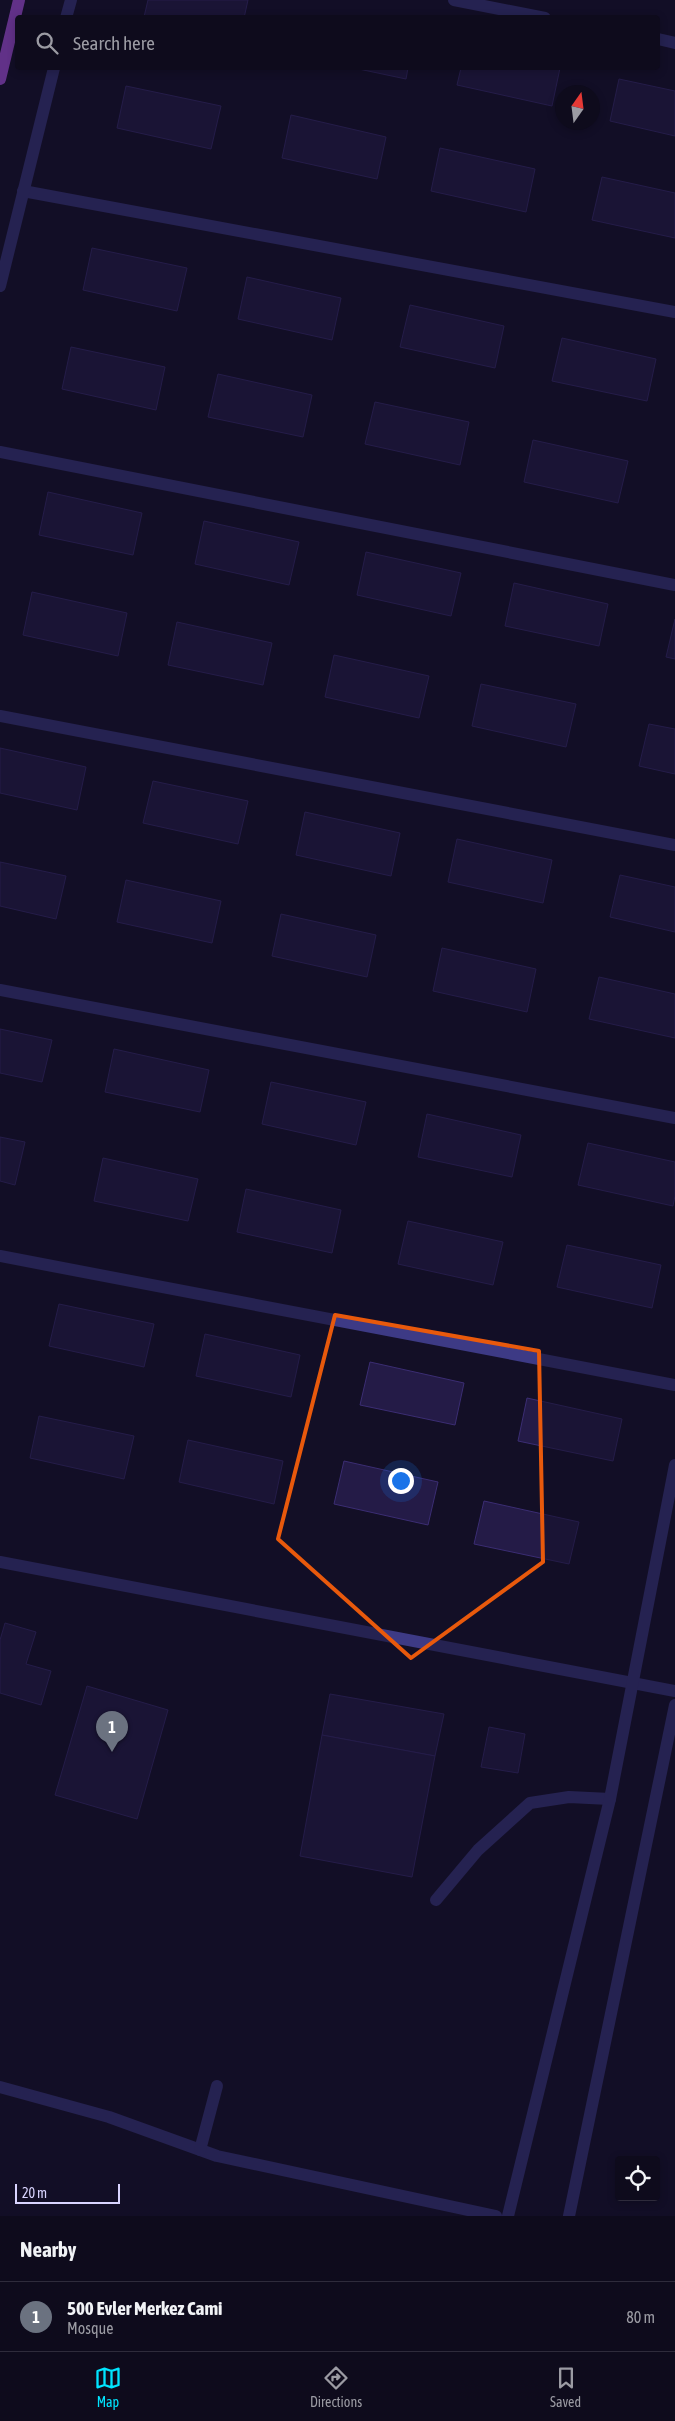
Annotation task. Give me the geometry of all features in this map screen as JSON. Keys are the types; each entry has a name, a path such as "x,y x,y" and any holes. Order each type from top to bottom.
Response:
{"main road":[{"path":"15,15 19,0"},
{"path":"0,79 15,17"}],"street":[{"path":"67,15 70,0"},
{"path":"454,0 530,15"},
{"path":"660,39 675,42"},
{"path":"0,286 53,70"},
{"path":"22,191 675,312"},
{"path":"0,452 675,585"},
{"path":"0,716 675,845"},
{"path":"0,990 675,1118"},
{"path":"0,1256 675,1385"},
{"path":"508,2216 610,1799 675,1465"},
{"path":"0,1562 675,1692"},
{"path":"569,2216 675,1705"},
{"path":"436,1900 478,1850 530,1803 568,1797 610,1799"},
{"path":"200,2150 216,2086"},
{"path":"0,2087 109,2118 217,2156 496,2216"}],"highlighted area":[{"path":"335,1315 539,1351 543,1562 411,1658 278,1539"}],"building":[{"path":"148,0 248,0 245,15 144,15"},
{"path":"363,70 408,70 406,79"},
{"path":"461,70 560,70 552,106 457,85"},
{"path":"619,79 675,91 675,136 610,121"},
{"path":"126,86 221,106 211,149 117,128"},
{"path":"291,115 386,137 377,179 282,158"},
{"path":"440,148 535,169 526,212 431,191"},
{"path":"602,177 675,193 675,238 592,220"},
{"path":"92,248 187,268 177,311 83,290"},
{"path":"247,277 341,298 332,340 238,319"},
{"path":"410,305 504,326 495,368 400,347"},
{"path":"562,338 656,359 647,401 552,381"},
{"path":"71,347 165,367 156,410 62,389"},
{"path":"218,374 312,395 303,437 208,417"},
{"path":"375,402 469,422 460,465 365,444"},
{"path":"533,440 628,461 618,503 524,482"},
{"path":"48,492 142,513 133,555 39,535"},
{"path":"204,521 299,542 289,585 195,564"},
{"path":"366,552 461,573 451,616 357,595"},
{"path":"514,583 608,604 599,646 505,626"},
{"path":"32,592 127,613 118,656 23,635"},
{"path":"675,619 675,659 666,657"},
{"path":"177,622 272,643 263,685 168,665"},
{"path":"334,655 429,676 419,718 325,697"},
{"path":"481,684 576,704 566,747 472,726"},
{"path":"649,724 675,729 675,774 639,766"},
{"path":"0,748 86,767 77,810 0,793"},
{"path":"153,781 248,801 238,844 143,823"},
{"path":"305,812 400,833 391,876 296,855"},
{"path":"457,839 552,860 543,903 448,882"},
{"path":"0,862 66,876 56,919 0,906"},
{"path":"620,875 675,887 675,932 610,917"},
{"path":"126,880 221,901 212,943 117,922"},
{"path":"281,914 376,935 367,977 272,956"},
{"path":"442,948 536,969 527,1012 433,991"},
{"path":"599,977 675,994 675,1038 589,1019"},
{"path":"0,1029 52,1040 42,1082 0,1073"},
{"path":"114,1049 209,1070 200,1112 105,1092"},
{"path":"271,1082 366,1102 356,1145 262,1124"},
{"path":"427,1114 521,1135 512,1177 418,1157"},
{"path":"0,1137 25,1142 15,1185 0,1181"},
{"path":"588,1143 675,1162 675,1196 673,1206 578,1185"},
{"path":"103,1158 198,1179 188,1221 94,1201"},
{"path":"246,1189 341,1210 332,1253 237,1232"},
{"path":"408,1221 503,1242 493,1285 398,1264"},
{"path":"567,1245 661,1265 652,1308 557,1287"},
{"path":"59,1304 154,1324 144,1367 49,1346"},
{"path":"205,1334 300,1355 291,1397 196,1376"},
{"path":"370,1362 464,1383 455,1425 360,1405"},
{"path":"527,1398 622,1419 613,1461 518,1441"},
{"path":"39,1416 134,1436 124,1479 30,1458"},
{"path":"188,1440 283,1461 274,1504 179,1482"},
{"path":"344,1461 438,1482 428,1525 334,1504"},
{"path":"484,1501 579,1522 569,1564 474,1544"},
{"path":"5,1623 36,1632 26,1664 51,1671 41,1705 0,1693 0,1640"},
{"path":"87,1686 168,1710 137,1819 55,1795"},
{"path":"330,1694 444,1714 435,1756 322,1735"},
{"path":"489,1727 525,1734 518,1773 481,1767"},
{"path":"322,1735 435,1756 412,1877 300,1856"}],"place":[{"name":"500 Evler Merkez Cami","path":"112,1752"}]}
